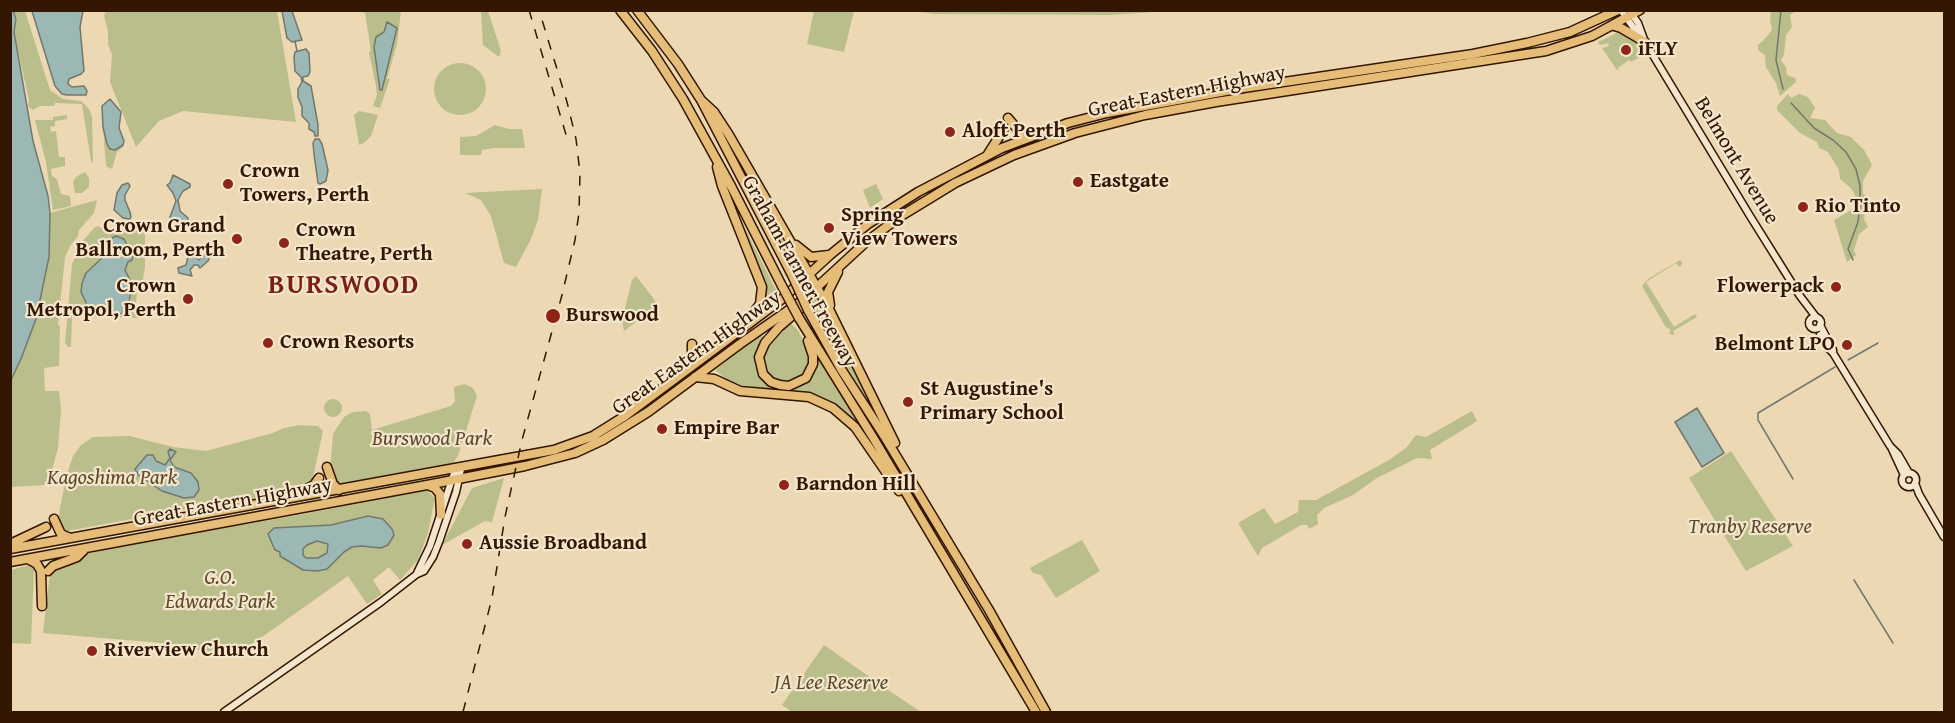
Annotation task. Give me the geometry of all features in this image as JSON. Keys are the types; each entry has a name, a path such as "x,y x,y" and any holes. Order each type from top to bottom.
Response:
{"highway":[{"name":"Graham Farmer Freeway","path":"620,10 668,74 713,152 801,321 1036,712"},
{"name":"Graham Farmer Freeway","path":"637,10 678,64 701,100 808,310 841,369 926,504 1046,712"},
{"name":"Great Eastern Highway","path":"10,562 455,480 537,463 584,449 635,420 803,300 881,230 937,193 1014,155 1083,130 1122,120 1216,102 1529,55 1576,42 1614,26 1628,13"},
{"name":"Great Eastern Highway","path":"10,549 534,456 593,436 622,418 782,299 868,224 907,199 988,155 1029,137 1107,112 1473,54 1527,43 1628,13"},
{"path":"1614,26 1646,42"},
{"path":"701,100 719,120 818,288 926,504"},
{"path":"1008,118 1019,131 1029,137"},
{"path":"988,155 1004,129"},
{"path":"713,152 722,186 762,287 760,304 734,334"},
{"path":"785,233 800,250 811,257 830,255"},
{"path":"836,322 828,292 841,267"},
{"path":"801,321 813,357 810,371 806,378 789,386 771,382 763,374 760,366 761,350 770,336 800,309 803,300"},
{"path":"682,374 692,356 692,344"},
{"path":"702,358 724,386"},
{"path":"695,377 706,377 740,391 809,397 833,408 855,427 900,493 921,519"},
{"path":"327,467 333,484 339,490"},
{"path":"287,500 314,485 319,478"},
{"path":"427,485 438,490 441,515"},
{"path":"54,519 61,534 73,538"},
{"path":"10,544 46,527"},
{"path":"48,571 53,566 77,557 85,548"},
{"path":"28,558 40,568 42,606"}],"main road":[{"name":"Belmont Avenue","path":"1628,13 1813,318"},
{"path":"1817,327 1820,320 1813,318 1809,325 1817,327 1833,350 1906,474 1915,476 1912,485"},
{"path":"224,712 424,571 433,557 458,469"},
{"path":"1906,474 1903,482 1912,485 1944,537"},
{"path":"417,574 428,553 455,480"}],"green space":[{"path":"106,10 277,11 296,122 183,111 159,121 136,147 110,82 112,55 104,16"},
{"path":"14,11 25,11 50,90 63,99 81,101 89,109 92,117 93,163 82,104 55,103 54,106 40,106 33,110 28,106 29,100 14,32 17,18"},
{"path":"361,11 401,11 397,44 387,79 390,79 380,108 373,106 377,95 376,86 369,52 371,51 365,13"},
{"path":"481,11 488,11 501,51 499,57 483,45"},
{"path":"814,11 854,11 844,52 807,44"},
{"path":"910,11 1168,11 1110,15 936,14"},
{"path":"1771,11 1796,11 1790,15 1792,27 1786,35 1784,55 1781,60 1786,67 1787,75 1795,78 1796,82 1780,96 1776,83 1766,67 1765,55 1758,50 1758,45 1772,30"},
{"path":"1619,32 1626,34 1636,42 1645,54 1631,62 1629,60 1617,70 1602,48 1609,46 1608,43 1600,45 1598,42"},
{"path":"460,63 470,65 478,71 484,79 486,89 484,99 478,107 470,113 460,115 450,113 442,107 436,99 434,89 436,79 442,71 450,65"},
{"path":"1788,94 1791,98 1799,94 1808,97 1815,108 1810,118 1825,120 1837,133 1851,137 1864,150 1872,165 1863,181 1863,194 1869,198 1867,198 1864,219 1868,227 1859,234 1854,250 1856,255 1847,262 1834,220 1853,209 1855,195 1851,188 1840,179 1839,170 1828,152 1819,148 1817,142 1800,133 1777,110 1777,106"},
{"path":"359,111 378,115 371,136 359,145 354,115"},
{"path":"67,115 67,119 55,121 55,126 50,127 51,132 56,131 59,157 65,157 65,166 51,169 52,176 57,179 61,194 70,196 71,206 53,210 46,162 35,120 53,120 53,117"},
{"path":"495,125 509,129 522,129 525,148 494,148 482,150 481,155 460,155 460,137 476,136"},
{"path":"103,127 107,144 123,145 124,141 124,146 117,152 112,169 106,166"},
{"path":"85,172 89,178 89,187 82,193 75,193 73,182 76,177"},
{"path":"876,184 883,199 870,208 863,190"},
{"path":"542,189 538,220 530,241 516,267 504,263 491,216 481,200 465,193"},
{"path":"760,198 800,268 797,274"},
{"path":"97,200 94,213 79,230 78,236 65,257 58,325 60,326 59,366 44,368 45,391 59,391 61,410 58,448 50,477 46,485 11,487 11,380 36,319 49,257 50,213"},
{"path":"734,206 776,290 765,301 764,285"},
{"path":"97,226 111,231 136,228 145,230 145,267 142,285 137,292 136,304 136,308 142,314 140,318 72,316 71,347 68,347 65,343 72,264 82,242"},
{"path":"1680,260 1681,266 1679,267 1676,263 1646,282 1674,327 1695,314 1697,317 1673,331 1674,335 1672,335 1642,286 1648,279"},
{"path":"636,276 656,304 653,309 624,331 622,321 632,280"},
{"path":"819,296 880,423 833,347 811,303"},
{"path":"789,322 798,330 810,359 806,371 799,378 782,381 772,377 766,370 763,351 776,333"},
{"path":"760,335 764,336 756,354 762,376 798,386 817,355 875,450 857,428 810,395 741,385 726,379 715,370"},
{"name":"Burswood Park","path":"464,384 473,388 477,396 458,456 453,463 410,473 336,484 330,470 333,434 344,417 353,412 366,411 370,414 372,430 451,406 455,401 454,387"},
{"path":"333,399 339,402 342,408 339,414 333,417 327,414 324,408 327,402"},
{"path":"1472,411 1477,421 1430,450 1432,459 1417,458 1377,478 1353,495 1324,508 1317,515 1318,524 1309,529 1307,525 1301,525 1262,548 1258,556 1238,523 1264,508 1275,524 1298,512 1299,500 1316,500 1389,460 1406,448 1416,435 1426,437"},
{"name":"Kagoshima Park","path":"300,425 318,426 323,431 312,482 306,486 250,503 214,504 67,531 61,526 60,508 73,456 81,445 93,437 130,436 173,447 206,451"},
{"name":"Tranby Reserve","path":"1731,451 1793,546 1746,571 1689,478"},
{"path":"504,478 492,522 485,521 442,545 472,488"},
{"name":"G.O. Edwards Park","path":"427,490 435,498 428,533 418,560 400,580 389,567 373,580 382,594 367,604 348,576 238,654 178,648 174,644 43,633 50,573 53,569 87,554 125,545"},
{"path":"1082,540 1100,571 1056,598 1041,575 1033,573 1030,568"},
{"path":"29,565 34,569 31,644 11,643 11,570"},
{"name":"JA Lee Reserve","path":"824,645 921,712 792,712 782,705"}],"water":[{"path":"13,10 16,19 14,32 33,141 48,196 50,213 49,257 36,319 11,380 10,11"},
{"path":"32,11 83,11 80,27 84,71 69,79 68,84 72,87 84,86 87,91 86,95 62,94 55,86"},
{"path":"282,11 292,11 302,40 292,42 287,38"},
{"path":"387,22 397,28 382,90 380,90 374,47 376,37 384,32"},
{"path":"306,49 309,53 310,72 308,76 303,77 303,81 311,86 318,136 315,136 314,132 309,129 309,123 302,116 302,107 298,97 298,89 302,82 301,77 295,71 294,57 295,52"},
{"path":"110,99 121,112 119,128 124,141 123,145 115,150 110,149 107,144 103,127 102,106"},
{"path":"315,139 319,139 322,144 328,170 326,181 320,184 314,154"},
{"path":"173,175 190,184 178,200 180,211 188,218 188,222 182,226 171,221 170,217 176,201 167,185"},
{"path":"128,183 130,186 125,200 130,219 123,218 114,210 117,193 122,185"},
{"path":"116,236 124,239 133,256 125,270 132,284 130,309 126,314 90,311 81,292 82,283 86,273 101,259 112,238"},
{"path":"207,253 210,257 208,261 200,268 194,265 190,270 192,276 179,273 178,268 186,265 188,257 193,256 199,260"},
{"path":"1697,408 1724,453 1702,467 1675,422"},
{"path":"170,449 176,452 170,460 174,467 191,473 198,482 199,490 194,497 184,498 162,491 138,475 135,469 147,455 153,455 156,461 165,465 170,458 168,452"},
{"path":"368,516 383,519 394,535 388,545 381,548 352,547 327,569 318,571 303,570 280,556 280,552 275,550 268,534 274,528 331,525","holes":["317,541 328,544 327,553 318,558 306,558 303,555 303,549 307,545"]}],"waterway":[{"path":"1781,10 1776,60 1783,89"},
{"path":"295,41 297,51"},
{"path":"1791,103 1814,128 1846,152 1856,169 1860,186 1860,205 1858,222 1848,249 1853,260"},
{"path":"1848,360 1878,343"},
{"path":"1793,479 1758,420 1758,413 1835,367"},
{"path":"1854,580 1893,643"}],"railway":[{"path":"529,10 567,138"},
{"path":"463,712 492,598 505,517 522,440 562,295 579,213 580,173 576,139 539,10"}],"place":[{"name":"iFLY","path":"1626,50"},
{"name":"Aloft Perth","path":"950,132"},
{"name":"Eastgate","path":"1078,182"},
{"name":"Crown Towers, Perth","path":"228,184"},
{"name":"Rio Tinto","path":"1803,207"},
{"name":"Spring View Towers","path":"829,228"},
{"name":"Crown Grand Ballroom, Perth","path":"237,239"},
{"name":"Crown Theatre, Perth","path":"284,243"},
{"name":"Flowerpack","path":"1836,287"},
{"name":"Crown Metropol, Perth","path":"188,299"},
{"name":"Burswood","path":"553,316"},
{"name":"Crown Resorts","path":"268,343"},
{"name":"Belmont LPO","path":"1847,345"},
{"name":"St Augustine's Primary School","path":"908,402"},
{"name":"Empire Bar","path":"662,429"},
{"name":"Barndon Hill","path":"784,485"},
{"name":"Aussie Broadband","path":"467,544"},
{"name":"Riverview Church","path":"92,651"}],"district":[{"name":"BURSWOOD","path":"344,286"}]}
